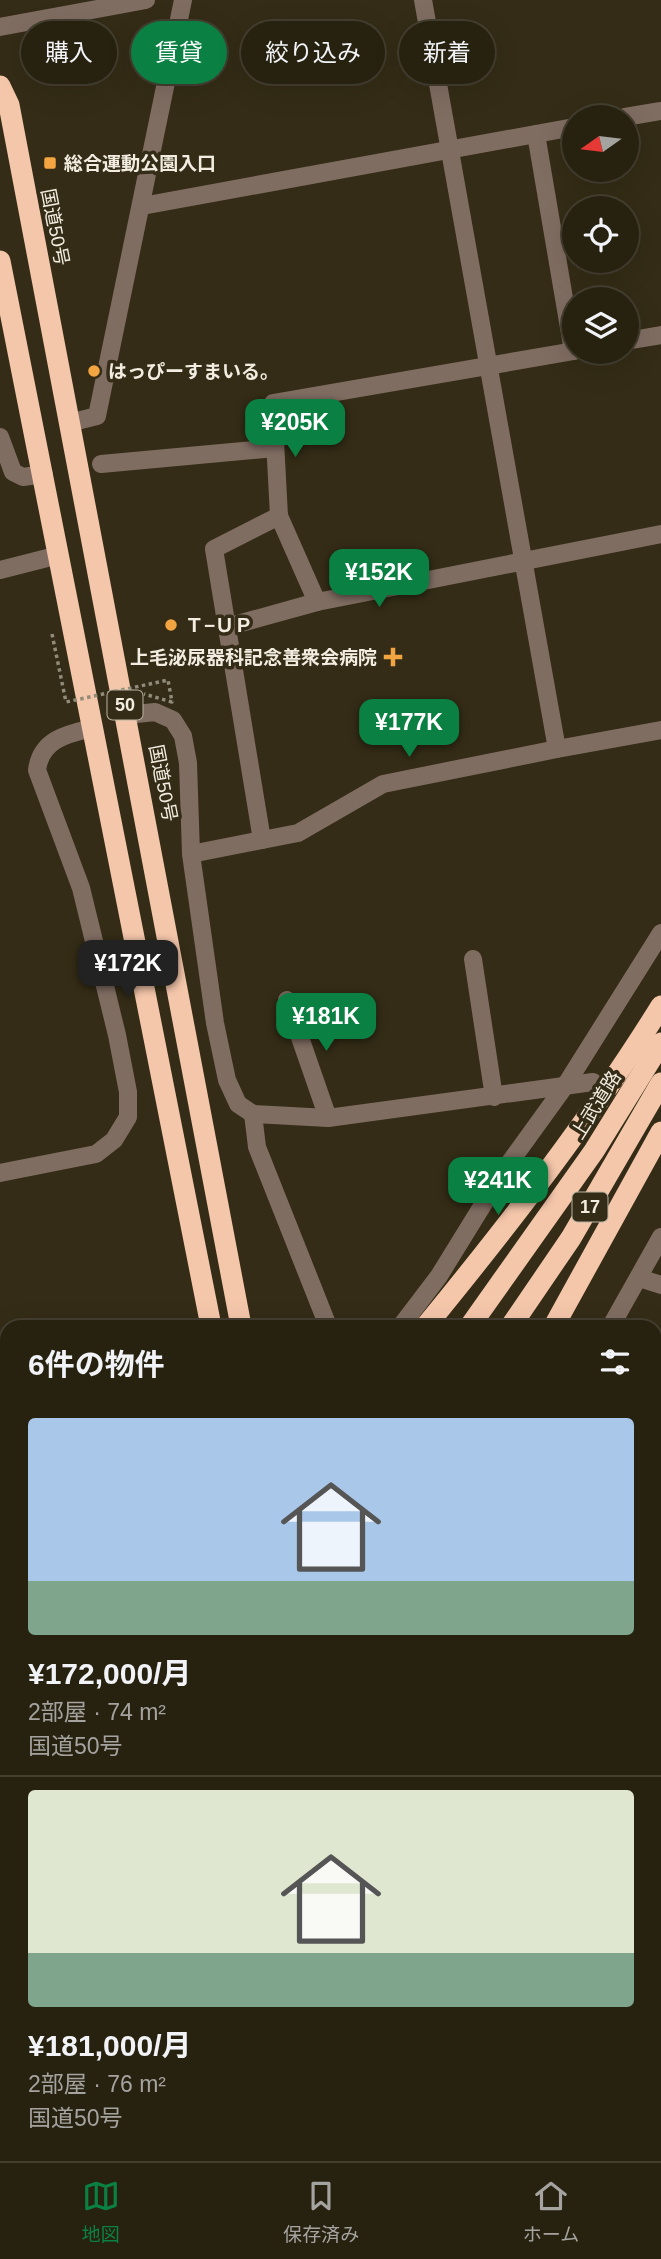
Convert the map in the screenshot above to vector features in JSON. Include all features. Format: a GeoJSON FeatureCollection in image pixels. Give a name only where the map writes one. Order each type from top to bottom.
{"type":"FeatureCollection","features":[{"type":"Feature","properties":{"kind":"highway","name":"国道50号"},"geometry":{"type":"LineString","coordinates":[[0,86],[9,105],[241,1320]]}},
{"type":"Feature","properties":{"kind":"highway","name":"50"},"geometry":{"type":"LineString","coordinates":[[0,261],[210,1320]]}},
{"type":"Feature","properties":{"kind":"highway"},"geometry":{"type":"LineString","coordinates":[[431,1320],[535,1189],[631,1055],[661,1006]]}},
{"type":"Feature","properties":{"kind":"highway","name":"上武道路"},"geometry":{"type":"LineString","coordinates":[[474,1320],[594,1151],[661,1043]]}},
{"type":"Feature","properties":{"kind":"highway","name":"17"},"geometry":{"type":"LineString","coordinates":[[515,1320],[570,1238],[661,1083]]}},
{"type":"Feature","properties":{"kind":"highway","name":"17"},"geometry":{"type":"LineString","coordinates":[[557,1320],[661,1132]]}},
{"type":"Feature","properties":{"kind":"street"},"geometry":{"type":"LineString","coordinates":[[0,27],[146,0]]}},
{"type":"Feature","properties":{"kind":"street"},"geometry":{"type":"LineString","coordinates":[[69,423],[97,416],[183,0]]}},
{"type":"Feature","properties":{"kind":"street"},"geometry":{"type":"LineString","coordinates":[[423,0],[557,749]]}},
{"type":"Feature","properties":{"kind":"street"},"geometry":{"type":"LineString","coordinates":[[639,115],[661,111]]}},
{"type":"Feature","properties":{"kind":"street"},"geometry":{"type":"LineString","coordinates":[[142,206],[562,129]]}},
{"type":"Feature","properties":{"kind":"street"},"geometry":{"type":"LineString","coordinates":[[537,134],[563,287]]}},
{"type":"Feature","properties":{"kind":"street"},"geometry":{"type":"LineString","coordinates":[[639,339],[661,335]]}},
{"type":"Feature","properties":{"kind":"street"},"geometry":{"type":"LineString","coordinates":[[317,603],[279,516],[274,403],[562,353]]}},
{"type":"Feature","properties":{"kind":"street"},"geometry":{"type":"LineString","coordinates":[[0,437],[13,472],[23,477],[44,474]]}},
{"type":"Feature","properties":{"kind":"street"},"geometry":{"type":"LineString","coordinates":[[102,464],[275,448]]}},
{"type":"Feature","properties":{"kind":"street"},"geometry":{"type":"LineString","coordinates":[[262,840],[214,549],[279,516]]}},
{"type":"Feature","properties":{"kind":"street"},"geometry":{"type":"LineString","coordinates":[[227,627],[317,603],[661,534]]}},
{"type":"Feature","properties":{"kind":"street"},"geometry":{"type":"LineString","coordinates":[[0,570],[59,555]]}},
{"type":"Feature","properties":{"kind":"street"},"geometry":{"type":"LineString","coordinates":[[127,715],[155,712],[173,720],[183,736],[188,763],[191,854],[215,1023],[227,1080],[238,1104],[253,1114],[328,1118],[593,1082]]}},
{"type":"Feature","properties":{"kind":"street"},"geometry":{"type":"LineString","coordinates":[[0,1173],[96,1154],[114,1140],[128,1117],[128,1092],[117,1035],[81,888],[37,770],[38,760],[47,746],[61,735],[93,728]]}},
{"type":"Feature","properties":{"kind":"street"},"geometry":{"type":"LineString","coordinates":[[191,854],[298,833],[383,784],[661,730]]}},
{"type":"Feature","properties":{"kind":"street"},"geometry":{"type":"LineString","coordinates":[[406,1320],[434,1284],[505,1169],[565,1086],[661,933]]}},
{"type":"Feature","properties":{"kind":"street"},"geometry":{"type":"LineString","coordinates":[[473,959],[494,1097]]}},
{"type":"Feature","properties":{"kind":"street"},"geometry":{"type":"LineString","coordinates":[[287,1000],[328,1118]]}},
{"type":"Feature","properties":{"kind":"street"},"geometry":{"type":"LineString","coordinates":[[253,1114],[257,1147],[326,1320]]}},
{"type":"Feature","properties":{"kind":"street"},"geometry":{"type":"LineString","coordinates":[[614,1320],[661,1237]]}},
{"type":"Feature","properties":{"kind":"street"},"geometry":{"type":"LineString","coordinates":[[639,1278],[661,1285]]}},
{"type":"Feature","properties":{"kind":"path"},"geometry":{"type":"LineString","coordinates":[[52,634],[66,702],[168,680],[172,702],[144,694]]}},
{"type":"Feature","properties":{"kind":"place","name":"総合運動公園入口"},"geometry":{"type":"Point","coordinates":[50,163]}},
{"type":"Feature","properties":{"kind":"place","name":"はっぴーすまいる。"},"geometry":{"type":"Point","coordinates":[94,371]}},
{"type":"Feature","properties":{"kind":"place","name":"Ｔ−ＵＰ"},"geometry":{"type":"Point","coordinates":[171,625]}},
{"type":"Feature","properties":{"kind":"place","name":"上毛泌尿器科記念善衆会病院"},"geometry":{"type":"Point","coordinates":[393,657]}}]}
